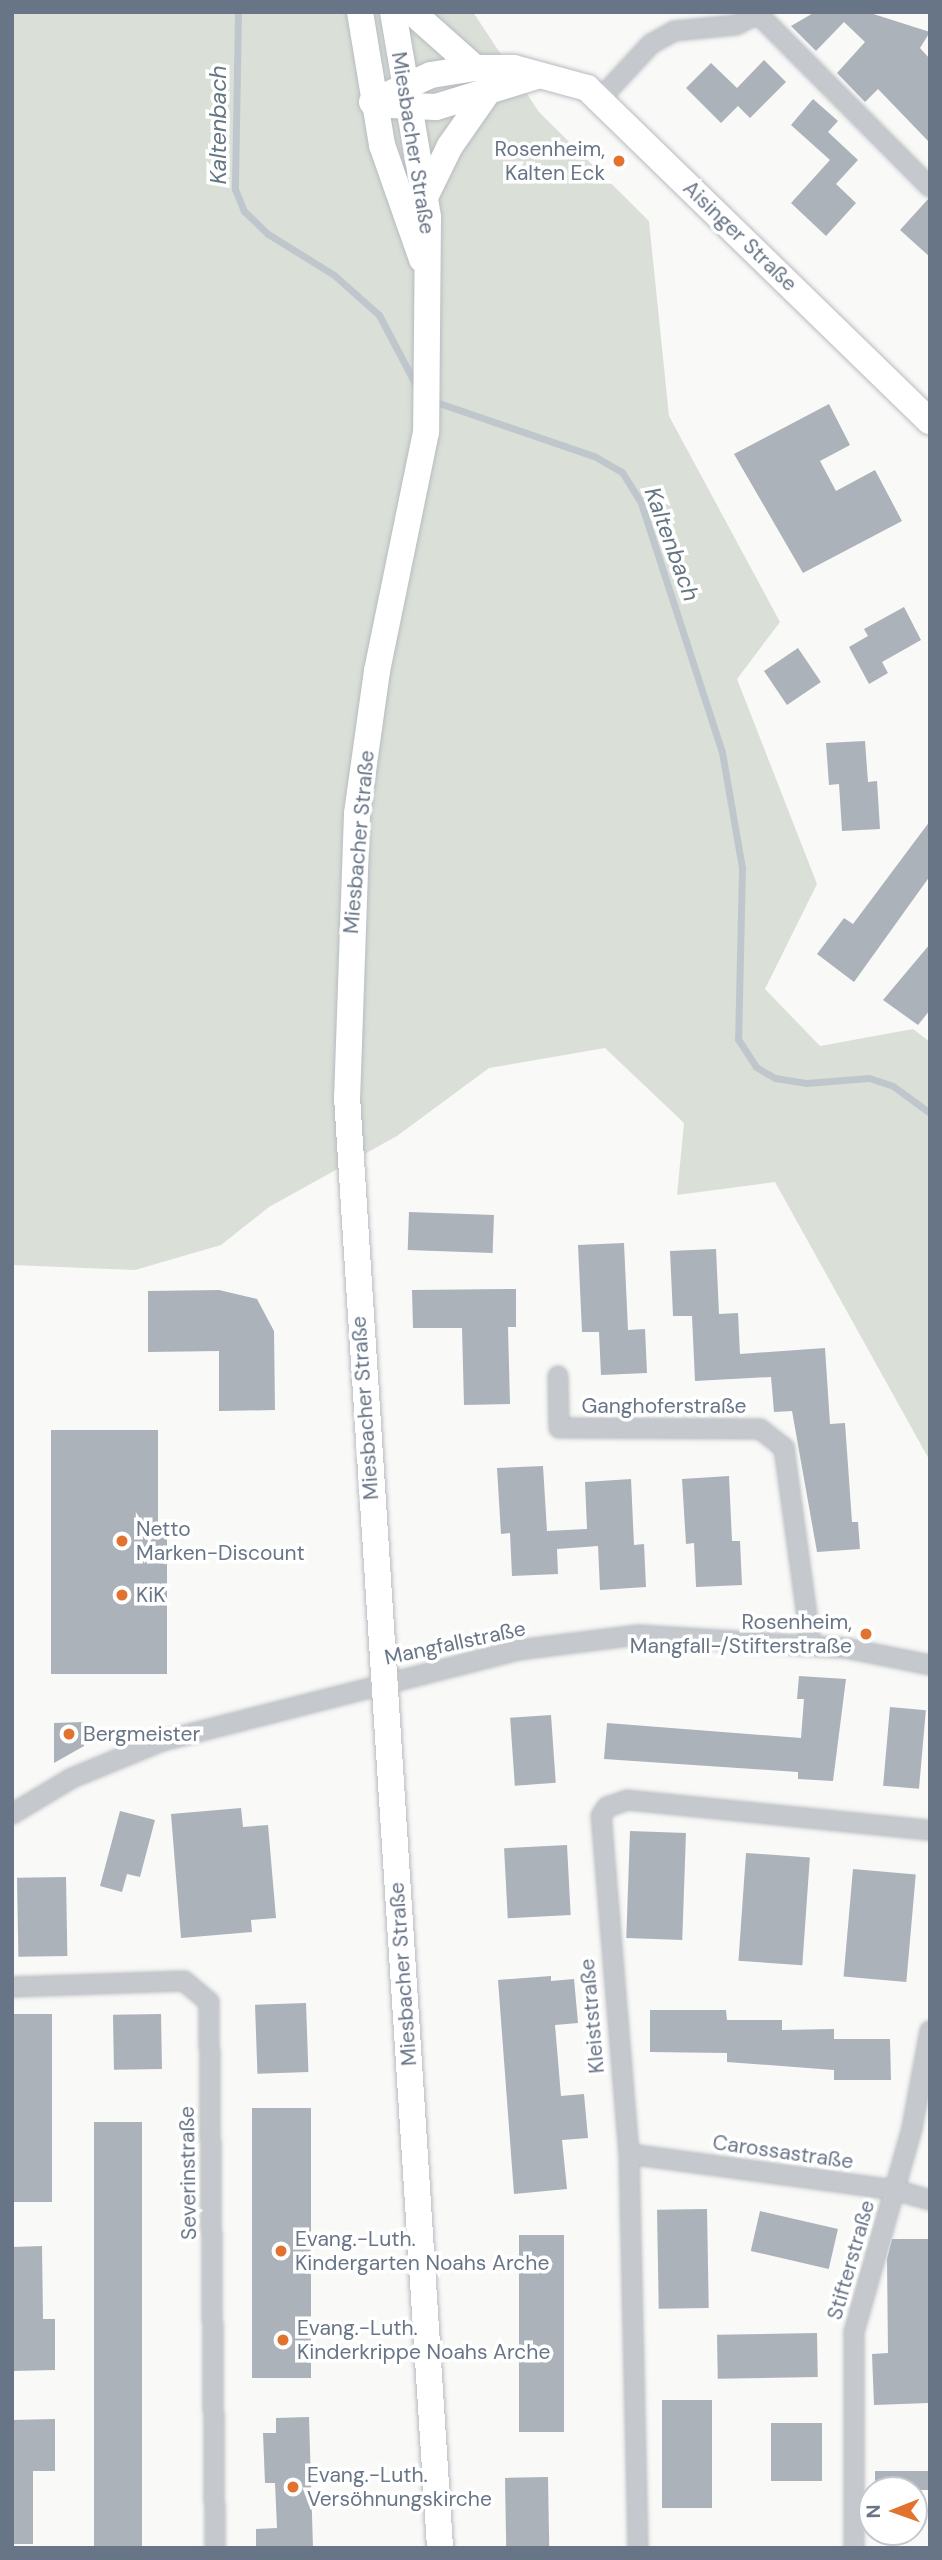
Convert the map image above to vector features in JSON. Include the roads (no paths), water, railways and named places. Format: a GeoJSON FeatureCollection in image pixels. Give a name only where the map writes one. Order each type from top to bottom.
{"type":"FeatureCollection","features":[{"type":"Feature","properties":{"kind":"main road","name":"Miesbacher Straße"},"geometry":{"type":"LineString","coordinates":[[360,12],[372,102],[428,273]]}},
{"type":"Feature","properties":{"kind":"main road","name":"Miesbacher Straße"},"geometry":{"type":"LineString","coordinates":[[393,12],[425,197],[430,319],[426,432],[376,684],[357,814],[349,957],[347,1108],[440,2548]]}},
{"type":"Feature","properties":{"kind":"main road"},"geometry":{"type":"LineString","coordinates":[[412,12],[475,68]]}},
{"type":"Feature","properties":{"kind":"main road","name":"Aisinger Straße"},"geometry":{"type":"LineString","coordinates":[[372,102],[406,97],[475,68],[514,68],[537,76],[575,82],[601,98],[930,421]]}},
{"type":"Feature","properties":{"kind":"main road","name":"Aisinger Straße"},"geometry":{"type":"LineString","coordinates":[[406,97],[436,107],[537,76]]}},
{"type":"Feature","properties":{"kind":"main road"},"geometry":{"type":"LineString","coordinates":[[425,197],[450,146],[487,93]]}},
{"type":"Feature","properties":{"kind":"street"},"geometry":{"type":"LineString","coordinates":[[601,98],[651,44],[674,31],[736,25],[758,14],[930,187]]}},
{"type":"Feature","properties":{"kind":"street","name":"Ganghoferstraße"},"geometry":{"type":"LineString","coordinates":[[558,1376],[559,1428],[760,1429],[783,1448],[811,1645]]}},
{"type":"Feature","properties":{"kind":"street","name":"Mangfallstraße"},"geometry":{"type":"LineString","coordinates":[[12,1814],[72,1778],[162,1741],[384,1682],[518,1650],[639,1635],[811,1645],[930,1665]]}},
{"type":"Feature","properties":{"kind":"street","name":"Kleiststraße"},"geometry":{"type":"LineString","coordinates":[[638,2548],[629,2154],[599,1833],[607,1807],[627,1800],[930,1830]]}},
{"type":"Feature","properties":{"kind":"street","name":"Severinstraße"},"geometry":{"type":"LineString","coordinates":[[12,1987],[184,1981],[209,2002],[215,2548]]}},
{"type":"Feature","properties":{"kind":"street","name":"Stifterstraße"},"geometry":{"type":"LineString","coordinates":[[854,2548],[854,2332],[895,2190],[930,2031]]}},
{"type":"Feature","properties":{"kind":"street","name":"Carossastraße"},"geometry":{"type":"LineString","coordinates":[[629,2154],[895,2190],[930,2200]]}},
{"type":"Feature","properties":{"kind":"waterway","name":"Kaltenbach"},"geometry":{"type":"LineString","coordinates":[[238,12],[235,189],[244,211],[268,234],[334,275],[379,315],[417,387]]}},
{"type":"Feature","properties":{"kind":"waterway","name":"Kaltenbach"},"geometry":{"type":"LineString","coordinates":[[433,401],[594,456],[622,472],[641,503],[722,752],[742,868],[738,1039],[756,1067],[775,1078],[806,1083],[869,1078],[893,1086],[930,1113]]}},
{"type":"Feature","properties":{"kind":"place","name":"Rosenheim, Kalten Eck"},"geometry":{"type":"Point","coordinates":[619,161]}},
{"type":"Feature","properties":{"kind":"place","name":"Netto Marken-Discount"},"geometry":{"type":"Point","coordinates":[122,1541]}},
{"type":"Feature","properties":{"kind":"place","name":"KiK"},"geometry":{"type":"Point","coordinates":[122,1595]}},
{"type":"Feature","properties":{"kind":"place","name":"Rosenheim, Mangfall-/Stifterstraße"},"geometry":{"type":"Point","coordinates":[866,1634]}},
{"type":"Feature","properties":{"kind":"place","name":"Bergmeister"},"geometry":{"type":"Point","coordinates":[69,1734]}},
{"type":"Feature","properties":{"kind":"place","name":"Evang.-Luth. Kindergarten Noahs Arche"},"geometry":{"type":"Point","coordinates":[281,2251]}},
{"type":"Feature","properties":{"kind":"place","name":"Evang.-Luth. Kinderkrippe Noahs Arche"},"geometry":{"type":"Point","coordinates":[283,2340]}},
{"type":"Feature","properties":{"kind":"place","name":"Evang.-Luth. Versöhnungskirche"},"geometry":{"type":"Point","coordinates":[293,2487]}}]}
